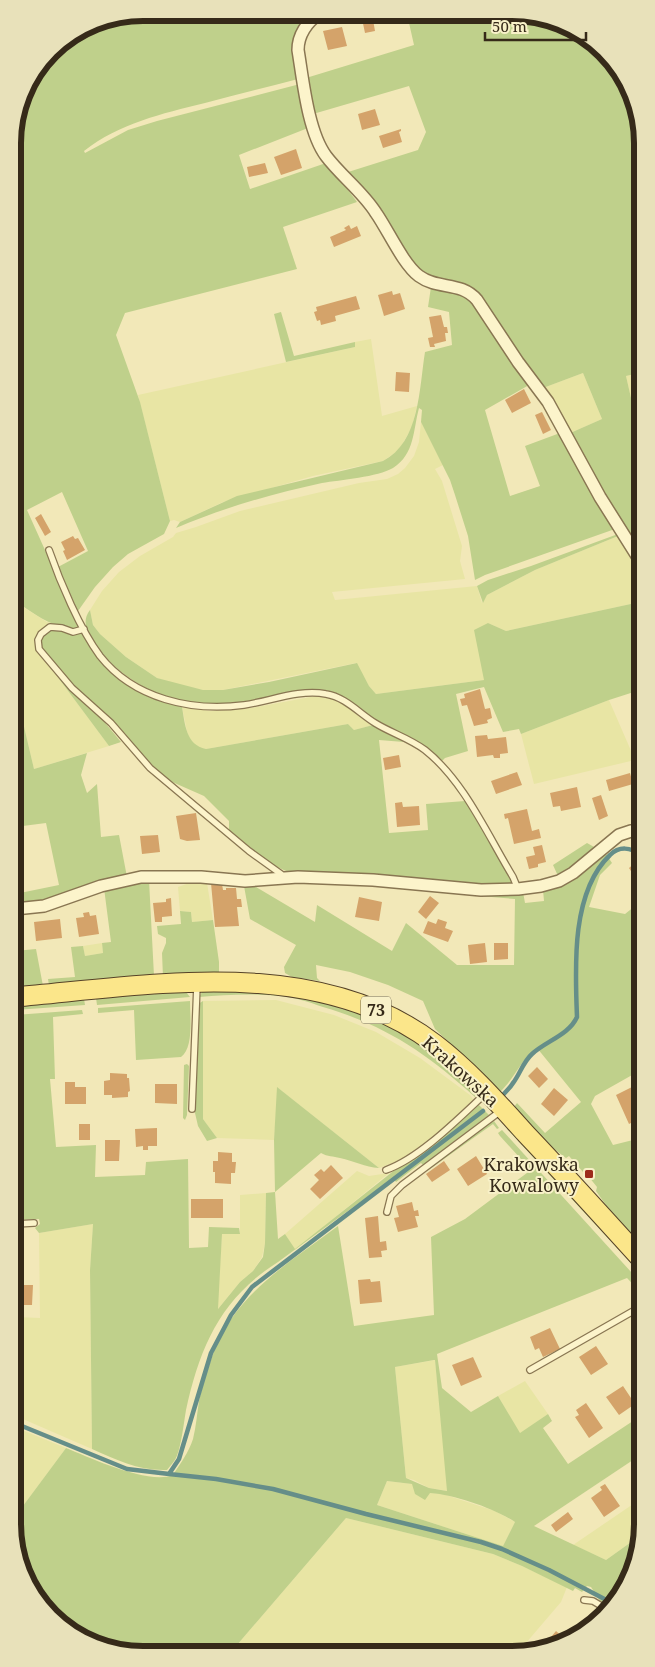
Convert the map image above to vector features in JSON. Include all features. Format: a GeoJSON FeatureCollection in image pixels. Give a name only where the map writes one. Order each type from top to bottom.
{"type":"FeatureCollection","features":[{"type":"Feature","properties":{"kind":"main road","name":"Krakowska"},"geometry":{"type":"LineString","coordinates":[[21,996],[177,983],[239,982],[283,985],[322,992],[367,1006],[407,1026],[435,1044],[488,1092],[633,1249]]}},
{"type":"Feature","properties":{"kind":"street"},"geometry":{"type":"LineString","coordinates":[[310,21],[301,35],[298,50],[314,128],[321,148],[331,162],[375,211],[416,273],[430,281],[464,288],[477,300],[518,362],[548,402],[600,497],[634,551]]}},
{"type":"Feature","properties":{"kind":"street"},"geometry":{"type":"LineString","coordinates":[[21,908],[44,906],[101,886],[141,878],[201,877],[245,881],[298,877],[373,880],[481,890],[518,889],[559,881],[579,868],[619,835],[634,831]]}},
{"type":"Feature","properties":{"kind":"lane"},"geometry":{"type":"LineString","coordinates":[[49,550],[84,629],[101,657],[116,671],[140,688],[168,701],[200,707],[214,708],[244,705],[307,693],[328,694],[347,702],[377,724],[423,749],[450,775],[463,792],[513,877],[518,889]]}},
{"type":"Feature","properties":{"kind":"lane"},"geometry":{"type":"LineString","coordinates":[[84,629],[73,632],[62,628],[50,627],[41,634],[38,640],[39,649],[72,688],[111,723],[150,768],[249,851],[281,874],[283,878]]}},
{"type":"Feature","properties":{"kind":"lane"},"geometry":{"type":"LineString","coordinates":[[192,1109],[197,983]]}},
{"type":"Feature","properties":{"kind":"lane"},"geometry":{"type":"LineString","coordinates":[[386,1170],[406,1160],[488,1092]]}},
{"type":"Feature","properties":{"kind":"lane"},"geometry":{"type":"LineString","coordinates":[[387,1212],[391,1196],[402,1185],[504,1109]]}},
{"type":"Feature","properties":{"kind":"lane"},"geometry":{"type":"LineString","coordinates":[[21,1224],[34,1223]]}},
{"type":"Feature","properties":{"kind":"lane"},"geometry":{"type":"LineString","coordinates":[[530,1370],[633,1311]]}},
{"type":"Feature","properties":{"kind":"lane"},"geometry":{"type":"LineString","coordinates":[[584,1600],[601,1606]]}},
{"type":"Feature","properties":{"kind":"shaded area"},"geometry":{"type":"Polygon","coordinates":[[[371,339],[382,416],[417,406],[412,427],[399,450],[383,461],[313,476],[223,502],[180,522],[170,521],[138,395],[355,347],[355,342],[371,339]]]}},
{"type":"Feature","properties":{"kind":"shaded area"},"geometry":{"type":"Polygon","coordinates":[[[583,373],[602,419],[568,434],[543,388],[583,373]]]}},
{"type":"Feature","properties":{"kind":"shaded area"},"geometry":{"type":"Polygon","coordinates":[[[634,374],[634,410],[626,376],[634,374]]]}},
{"type":"Feature","properties":{"kind":"shaded area"},"geometry":{"type":"Polygon","coordinates":[[[421,422],[443,465],[435,469],[442,481],[462,546],[460,561],[465,579],[332,592],[335,600],[477,586],[482,603],[487,595],[535,570],[618,536],[634,556],[634,603],[506,631],[488,623],[484,680],[376,694],[369,686],[356,663],[223,690],[203,690],[178,685],[157,678],[126,657],[100,634],[93,625],[90,610],[102,591],[119,572],[140,556],[173,537],[176,533],[240,511],[359,483],[387,479],[405,468],[414,456],[419,442],[421,422]]]}},
{"type":"Feature","properties":{"kind":"shaded area"},"geometry":{"type":"Polygon","coordinates":[[[23,607],[47,622],[56,624],[50,625],[37,638],[37,649],[109,746],[34,769],[22,716],[23,607]]]}},
{"type":"Feature","properties":{"kind":"shaded area"},"geometry":{"type":"Polygon","coordinates":[[[316,696],[345,704],[373,725],[354,730],[348,724],[206,749],[199,748],[188,736],[182,707],[211,711],[251,708],[316,696]]]}},
{"type":"Feature","properties":{"kind":"shaded area"},"geometry":{"type":"Polygon","coordinates":[[[609,700],[634,760],[534,784],[521,734],[609,700]]]}},
{"type":"Feature","properties":{"kind":"shaded area"},"geometry":{"type":"Polygon","coordinates":[[[195,881],[207,883],[213,920],[192,922],[191,912],[180,911],[178,887],[195,881]]]}},
{"type":"Feature","properties":{"kind":"shaded area"},"geometry":{"type":"Polygon","coordinates":[[[102,943],[103,953],[85,956],[83,946],[102,943]]]}},
{"type":"Feature","properties":{"kind":"shaded area"},"geometry":{"type":"Polygon","coordinates":[[[276,1000],[334,1015],[376,1032],[420,1058],[470,1095],[474,1101],[406,1158],[379,1168],[278,1088],[274,1140],[217,1138],[203,1119],[203,1001],[276,1000]]]}},
{"type":"Feature","properties":{"kind":"shaded area"},"geometry":{"type":"Polygon","coordinates":[[[357,1171],[369,1176],[389,1173],[295,1250],[285,1234],[357,1171]]]}},
{"type":"Feature","properties":{"kind":"shaded area"},"geometry":{"type":"Polygon","coordinates":[[[266,1193],[265,1243],[262,1257],[253,1271],[240,1282],[217,1310],[222,1234],[240,1234],[240,1195],[266,1193]]]}},
{"type":"Feature","properties":{"kind":"shaded area"},"geometry":{"type":"Polygon","coordinates":[[[93,1224],[90,1270],[92,1449],[21,1418],[21,1317],[40,1318],[39,1233],[93,1224]]]}},
{"type":"Feature","properties":{"kind":"shaded area"},"geometry":{"type":"Polygon","coordinates":[[[435,1360],[448,1491],[429,1488],[406,1478],[395,1367],[435,1360]]]}},
{"type":"Feature","properties":{"kind":"shaded area"},"geometry":{"type":"Polygon","coordinates":[[[525,1381],[548,1414],[520,1434],[498,1396],[525,1381]]]}},
{"type":"Feature","properties":{"kind":"shaded area"},"geometry":{"type":"Polygon","coordinates":[[[21,1430],[66,1448],[21,1509],[21,1430]]]}},
{"type":"Feature","properties":{"kind":"shaded area"},"geometry":{"type":"Polygon","coordinates":[[[387,1481],[412,1484],[430,1493],[443,1494],[495,1511],[515,1522],[503,1546],[377,1505],[387,1481]]]}},
{"type":"Feature","properties":{"kind":"shaded area"},"geometry":{"type":"Polygon","coordinates":[[[633,1504],[633,1541],[606,1560],[573,1545],[633,1504]]]}},
{"type":"Feature","properties":{"kind":"shaded area"},"geometry":{"type":"Polygon","coordinates":[[[346,1518],[493,1554],[567,1587],[561,1602],[524,1645],[236,1646],[346,1518]]]}},
{"type":"Feature","properties":{"kind":"green space"},"geometry":{"type":"Polygon","coordinates":[[[144,21],[305,21],[298,79],[173,111],[127,126],[98,141],[84,151],[85,153],[128,130],[157,121],[300,84],[308,128],[239,155],[250,189],[326,163],[357,202],[283,227],[297,269],[125,313],[116,335],[140,402],[170,521],[164,534],[128,554],[113,567],[95,587],[78,611],[58,567],[88,551],[62,492],[27,510],[80,628],[58,626],[24,607],[22,609],[22,136],[25,112],[34,90],[47,69],[63,52],[82,38],[112,25],[144,21]]]}},
{"type":"Feature","properties":{"kind":"green space"},"geometry":{"type":"Polygon","coordinates":[[[409,21],[511,21],[535,24],[565,34],[592,52],[608,69],[624,97],[630,112],[634,144],[634,374],[626,376],[634,410],[634,545],[568,434],[602,419],[583,373],[543,388],[474,291],[431,278],[423,273],[411,261],[381,212],[345,173],[418,150],[426,132],[409,86],[313,114],[306,78],[414,45],[409,21]]]}},
{"type":"Feature","properties":{"kind":"green space"},"geometry":{"type":"Polygon","coordinates":[[[431,287],[466,295],[478,308],[529,385],[485,410],[510,496],[540,486],[525,446],[560,433],[615,529],[475,580],[468,536],[455,495],[450,480],[421,422],[422,410],[419,408],[412,441],[406,456],[393,468],[369,476],[322,483],[284,492],[211,514],[176,528],[180,522],[237,496],[383,461],[395,452],[411,428],[416,413],[425,352],[452,345],[449,312],[428,307],[431,287]]]}},
{"type":"Feature","properties":{"kind":"green space"},"geometry":{"type":"Polygon","coordinates":[[[281,312],[294,356],[355,342],[355,347],[286,362],[274,314],[281,312]]]}},
{"type":"Feature","properties":{"kind":"green space"},"geometry":{"type":"Polygon","coordinates":[[[618,534],[618,536],[535,570],[487,595],[483,603],[477,586],[488,580],[618,534]]]}},
{"type":"Feature","properties":{"kind":"green space"},"geometry":{"type":"Polygon","coordinates":[[[634,603],[634,692],[521,734],[519,729],[503,732],[484,687],[456,694],[468,751],[445,758],[442,761],[418,742],[379,722],[349,700],[339,694],[325,690],[308,690],[216,705],[199,704],[166,697],[135,681],[108,660],[97,647],[89,633],[86,620],[90,610],[93,625],[100,634],[126,657],[157,678],[203,690],[223,690],[269,682],[357,663],[369,686],[376,694],[484,680],[474,630],[488,623],[506,631],[634,603]]]}},
{"type":"Feature","properties":{"kind":"green space"},"geometry":{"type":"Polygon","coordinates":[[[50,630],[82,631],[94,651],[140,690],[160,701],[182,707],[190,738],[199,747],[206,749],[348,724],[354,730],[373,725],[404,742],[379,740],[389,833],[428,830],[426,804],[465,801],[512,880],[510,886],[293,873],[276,866],[229,830],[229,821],[204,796],[170,781],[159,772],[72,684],[40,647],[41,639],[50,630]]]}},
{"type":"Feature","properties":{"kind":"green space"},"geometry":{"type":"Polygon","coordinates":[[[51,668],[102,719],[121,742],[109,746],[51,668]]]}},
{"type":"Feature","properties":{"kind":"green space"},"geometry":{"type":"Polygon","coordinates":[[[22,716],[34,769],[87,753],[81,775],[87,793],[97,784],[101,837],[119,835],[127,877],[63,898],[21,906],[21,893],[59,885],[46,823],[22,826],[22,716]]]}},
{"type":"Feature","properties":{"kind":"green space"},"geometry":{"type":"Polygon","coordinates":[[[587,843],[596,848],[580,862],[558,876],[553,865],[587,843]]]}},
{"type":"Feature","properties":{"kind":"green space"},"geometry":{"type":"Polygon","coordinates":[[[606,854],[612,863],[600,875],[589,907],[625,914],[633,907],[633,1074],[595,1096],[591,1104],[613,1145],[633,1140],[633,1238],[615,1218],[596,1191],[597,1187],[589,1177],[592,1173],[587,1169],[583,1172],[569,1156],[566,1158],[542,1140],[514,1107],[517,1103],[545,1133],[581,1102],[537,1048],[531,1052],[500,1092],[435,1029],[423,1001],[388,985],[350,972],[316,965],[317,978],[320,981],[292,977],[285,973],[284,967],[296,945],[250,919],[244,886],[256,887],[315,922],[317,905],[392,951],[406,923],[457,965],[514,965],[515,899],[479,896],[523,892],[525,903],[544,901],[543,890],[573,878],[606,854]]]}},
{"type":"Feature","properties":{"kind":"green space"},"geometry":{"type":"Polygon","coordinates":[[[149,880],[154,976],[49,985],[48,979],[75,977],[71,947],[83,946],[85,956],[103,953],[102,943],[111,942],[104,888],[149,880]]]}},
{"type":"Feature","properties":{"kind":"green space"},"geometry":{"type":"Polygon","coordinates":[[[180,911],[191,912],[192,922],[213,920],[219,974],[163,977],[162,953],[166,938],[158,934],[157,926],[181,924],[180,911]]]}},
{"type":"Feature","properties":{"kind":"green space"},"geometry":{"type":"Polygon","coordinates":[[[36,949],[43,986],[21,988],[21,950],[36,949]]]}},
{"type":"Feature","properties":{"kind":"green space"},"geometry":{"type":"Polygon","coordinates":[[[246,990],[323,1001],[387,1024],[420,1044],[461,1078],[476,1095],[475,1097],[440,1067],[405,1043],[386,1032],[346,1015],[307,1002],[269,995],[249,994],[199,997],[202,992],[246,990]]]}},
{"type":"Feature","properties":{"kind":"green space"},"geometry":{"type":"Polygon","coordinates":[[[186,992],[190,997],[97,1005],[96,998],[186,992]]]}},
{"type":"Feature","properties":{"kind":"green space"},"geometry":{"type":"Polygon","coordinates":[[[84,999],[85,1005],[21,1010],[21,1004],[84,999]]]}},
{"type":"Feature","properties":{"kind":"green space"},"geometry":{"type":"Polygon","coordinates":[[[190,1001],[190,1039],[185,1053],[181,1057],[136,1060],[134,1010],[98,1013],[98,1008],[190,1001]]]}},
{"type":"Feature","properties":{"kind":"green space"},"geometry":{"type":"Polygon","coordinates":[[[203,1001],[203,1119],[217,1138],[207,1141],[198,1126],[195,1113],[198,1004],[203,1001]]]}},
{"type":"Feature","properties":{"kind":"green space"},"geometry":{"type":"Polygon","coordinates":[[[82,1010],[83,1014],[53,1017],[55,1079],[50,1079],[56,1147],[96,1145],[95,1177],[145,1175],[146,1162],[188,1159],[189,1248],[208,1247],[209,1227],[239,1228],[240,1234],[222,1234],[218,1309],[240,1282],[253,1271],[263,1257],[266,1193],[275,1192],[278,1239],[285,1234],[295,1249],[478,1104],[489,1115],[423,1165],[421,1163],[396,1182],[393,1178],[258,1276],[242,1291],[216,1326],[198,1365],[186,1410],[178,1454],[175,1460],[167,1470],[147,1469],[119,1461],[92,1449],[90,1270],[93,1224],[39,1233],[35,1228],[40,1224],[39,1219],[21,1220],[21,1015],[82,1010]]]}},
{"type":"Feature","properties":{"kind":"green space"},"geometry":{"type":"Polygon","coordinates":[[[187,1064],[189,1066],[187,1115],[185,1120],[183,1118],[184,1065],[187,1064]]]}},
{"type":"Feature","properties":{"kind":"green space"},"geometry":{"type":"Polygon","coordinates":[[[277,1087],[379,1168],[321,1153],[275,1192],[274,1140],[277,1087]]]}},
{"type":"Feature","properties":{"kind":"green space"},"geometry":{"type":"Polygon","coordinates":[[[494,1121],[499,1128],[497,1129],[493,1124],[427,1171],[425,1169],[494,1121]]]}},
{"type":"Feature","properties":{"kind":"green space"},"geometry":{"type":"Polygon","coordinates":[[[507,1129],[510,1129],[619,1250],[507,1129]]]}},
{"type":"Feature","properties":{"kind":"green space"},"geometry":{"type":"Polygon","coordinates":[[[502,1130],[633,1274],[633,1285],[627,1278],[437,1354],[442,1388],[471,1412],[498,1396],[520,1433],[548,1414],[552,1421],[543,1428],[568,1464],[633,1421],[633,1460],[534,1526],[606,1560],[633,1541],[624,1570],[604,1603],[600,1601],[591,1587],[587,1586],[582,1592],[575,1588],[573,1591],[493,1554],[346,1518],[236,1646],[128,1645],[104,1639],[90,1633],[57,1610],[38,1584],[25,1555],[22,1539],[21,1509],[66,1448],[104,1464],[135,1473],[162,1477],[173,1475],[187,1453],[193,1439],[200,1395],[213,1354],[235,1314],[283,1266],[338,1226],[354,1326],[434,1315],[431,1237],[465,1219],[531,1170],[498,1133],[502,1130]],[[435,1360],[395,1367],[406,1478],[429,1488],[447,1491],[435,1360]],[[387,1481],[377,1505],[503,1546],[515,1522],[485,1507],[451,1496],[430,1493],[425,1500],[415,1494],[412,1484],[387,1481]]]}},
{"type":"Feature","properties":{"kind":"building"},"geometry":{"type":"Polygon","coordinates":[[[362,21],[373,21],[375,31],[365,33],[362,21]]]}},
{"type":"Feature","properties":{"kind":"building"},"geometry":{"type":"Polygon","coordinates":[[[342,27],[347,46],[328,50],[323,31],[342,27]]]}},
{"type":"Feature","properties":{"kind":"building"},"geometry":{"type":"Polygon","coordinates":[[[375,109],[380,125],[362,130],[358,114],[375,109]]]}},
{"type":"Feature","properties":{"kind":"building"},"geometry":{"type":"Polygon","coordinates":[[[401,129],[399,132],[402,142],[383,148],[379,136],[401,129]]]}},
{"type":"Feature","properties":{"kind":"building"},"geometry":{"type":"Polygon","coordinates":[[[296,149],[302,168],[281,175],[274,157],[296,149]]]}},
{"type":"Feature","properties":{"kind":"building"},"geometry":{"type":"Polygon","coordinates":[[[265,163],[268,173],[249,177],[247,167],[265,163]]]}},
{"type":"Feature","properties":{"kind":"building"},"geometry":{"type":"Polygon","coordinates":[[[349,225],[351,229],[357,226],[361,236],[334,247],[330,237],[346,230],[344,228],[349,225]]]}},
{"type":"Feature","properties":{"kind":"building"},"geometry":{"type":"Polygon","coordinates":[[[392,291],[393,295],[400,293],[405,309],[384,316],[378,295],[392,291]]]}},
{"type":"Feature","properties":{"kind":"building"},"geometry":{"type":"Polygon","coordinates":[[[356,296],[360,309],[335,316],[336,321],[321,325],[320,320],[317,321],[314,312],[317,311],[316,307],[356,296]]]}},
{"type":"Feature","properties":{"kind":"building"},"geometry":{"type":"Polygon","coordinates":[[[441,315],[444,327],[447,327],[448,333],[445,333],[446,341],[434,344],[435,347],[430,347],[428,338],[433,337],[429,317],[441,315]]]}},
{"type":"Feature","properties":{"kind":"building"},"geometry":{"type":"Polygon","coordinates":[[[396,372],[410,373],[409,392],[395,391],[396,372]]]}},
{"type":"Feature","properties":{"kind":"building"},"geometry":{"type":"Polygon","coordinates":[[[524,389],[531,403],[512,413],[505,400],[524,389]]]}},
{"type":"Feature","properties":{"kind":"building"},"geometry":{"type":"Polygon","coordinates":[[[542,412],[551,430],[543,434],[535,415],[542,412]]]}},
{"type":"Feature","properties":{"kind":"building"},"geometry":{"type":"Polygon","coordinates":[[[41,514],[51,532],[45,536],[35,518],[41,514]]]}},
{"type":"Feature","properties":{"kind":"building"},"geometry":{"type":"Polygon","coordinates":[[[73,536],[75,539],[78,538],[85,550],[67,560],[61,542],[73,536]]]}},
{"type":"Feature","properties":{"kind":"building"},"geometry":{"type":"Polygon","coordinates":[[[480,689],[485,709],[490,708],[492,718],[487,720],[488,723],[474,726],[467,705],[462,706],[460,699],[465,698],[464,694],[480,689]]]}},
{"type":"Feature","properties":{"kind":"building"},"geometry":{"type":"Polygon","coordinates":[[[487,735],[488,739],[506,737],[508,753],[500,754],[500,758],[494,758],[493,755],[477,757],[475,736],[487,735]]]}},
{"type":"Feature","properties":{"kind":"building"},"geometry":{"type":"Polygon","coordinates":[[[399,755],[401,767],[385,770],[383,758],[399,755]]]}},
{"type":"Feature","properties":{"kind":"building"},"geometry":{"type":"Polygon","coordinates":[[[517,772],[522,785],[496,794],[491,781],[517,772]]]}},
{"type":"Feature","properties":{"kind":"building"},"geometry":{"type":"Polygon","coordinates":[[[630,773],[633,784],[609,791],[606,780],[630,773]]]}},
{"type":"Feature","properties":{"kind":"building"},"geometry":{"type":"Polygon","coordinates":[[[577,787],[581,807],[561,811],[560,806],[553,807],[550,793],[577,787]]]}},
{"type":"Feature","properties":{"kind":"building"},"geometry":{"type":"Polygon","coordinates":[[[601,795],[608,816],[599,820],[592,798],[601,795]]]}},
{"type":"Feature","properties":{"kind":"building"},"geometry":{"type":"Polygon","coordinates":[[[402,802],[403,807],[419,806],[420,825],[397,827],[395,803],[402,802]]]}},
{"type":"Feature","properties":{"kind":"building"},"geometry":{"type":"Polygon","coordinates":[[[527,809],[532,831],[539,829],[541,838],[514,844],[508,818],[505,819],[504,814],[527,809]]]}},
{"type":"Feature","properties":{"kind":"building"},"geometry":{"type":"Polygon","coordinates":[[[196,813],[200,840],[187,841],[180,839],[176,816],[196,813]]]}},
{"type":"Feature","properties":{"kind":"building"},"geometry":{"type":"Polygon","coordinates":[[[158,835],[160,852],[142,854],[140,836],[158,835]]]}},
{"type":"Feature","properties":{"kind":"building"},"geometry":{"type":"Polygon","coordinates":[[[542,845],[546,862],[538,864],[538,867],[529,869],[526,857],[535,855],[533,847],[542,845]]]}},
{"type":"Feature","properties":{"kind":"building"},"geometry":{"type":"Polygon","coordinates":[[[21,851],[24,868],[21,869],[21,851]]]}},
{"type":"Feature","properties":{"kind":"building"},"geometry":{"type":"Polygon","coordinates":[[[633,864],[633,875],[629,868],[633,864]]]}},
{"type":"Feature","properties":{"kind":"building"},"geometry":{"type":"Polygon","coordinates":[[[211,883],[222,884],[223,890],[226,890],[226,888],[236,888],[237,899],[241,899],[242,907],[237,907],[239,926],[215,927],[211,883]]]}},
{"type":"Feature","properties":{"kind":"building"},"geometry":{"type":"Polygon","coordinates":[[[430,896],[439,903],[426,919],[418,912],[430,896]]]}},
{"type":"Feature","properties":{"kind":"building"},"geometry":{"type":"Polygon","coordinates":[[[359,897],[382,902],[379,921],[355,917],[359,897]]]}},
{"type":"Feature","properties":{"kind":"building"},"geometry":{"type":"Polygon","coordinates":[[[171,898],[172,916],[162,917],[162,922],[155,922],[153,903],[166,902],[166,899],[171,898]]]}},
{"type":"Feature","properties":{"kind":"building"},"geometry":{"type":"Polygon","coordinates":[[[89,912],[90,916],[96,915],[99,934],[79,937],[76,918],[84,917],[83,913],[89,912]]]}},
{"type":"Feature","properties":{"kind":"building"},"geometry":{"type":"Polygon","coordinates":[[[60,919],[62,938],[36,941],[34,922],[60,919]]]}},
{"type":"Feature","properties":{"kind":"building"},"geometry":{"type":"Polygon","coordinates":[[[438,919],[447,922],[445,928],[453,931],[448,942],[423,933],[428,921],[436,924],[438,919]]]}},
{"type":"Feature","properties":{"kind":"building"},"geometry":{"type":"Polygon","coordinates":[[[485,943],[487,962],[470,964],[468,945],[485,943]]]}},
{"type":"Feature","properties":{"kind":"building"},"geometry":{"type":"Polygon","coordinates":[[[494,943],[508,943],[508,959],[494,960],[494,943]]]}},
{"type":"Feature","properties":{"kind":"building"},"geometry":{"type":"Polygon","coordinates":[[[537,1067],[548,1079],[539,1088],[528,1076],[537,1067]]]}},
{"type":"Feature","properties":{"kind":"building"},"geometry":{"type":"Polygon","coordinates":[[[110,1073],[127,1074],[130,1091],[128,1092],[128,1097],[112,1098],[112,1095],[104,1095],[104,1081],[110,1080],[110,1073]]]}},
{"type":"Feature","properties":{"kind":"building"},"geometry":{"type":"Polygon","coordinates":[[[65,1082],[75,1082],[75,1087],[86,1087],[86,1104],[65,1104],[65,1082]]]}},
{"type":"Feature","properties":{"kind":"building"},"geometry":{"type":"Polygon","coordinates":[[[155,1084],[177,1084],[177,1104],[155,1103],[155,1084]]]}},
{"type":"Feature","properties":{"kind":"building"},"geometry":{"type":"Polygon","coordinates":[[[633,1086],[633,1122],[629,1124],[616,1095],[633,1086]]]}},
{"type":"Feature","properties":{"kind":"building"},"geometry":{"type":"Polygon","coordinates":[[[554,1088],[568,1100],[554,1116],[541,1104],[554,1088]]]}},
{"type":"Feature","properties":{"kind":"building"},"geometry":{"type":"Polygon","coordinates":[[[79,1124],[90,1124],[90,1140],[79,1140],[79,1124]]]}},
{"type":"Feature","properties":{"kind":"building"},"geometry":{"type":"Polygon","coordinates":[[[157,1128],[157,1146],[148,1146],[148,1150],[143,1150],[143,1146],[136,1147],[135,1129],[157,1128]]]}},
{"type":"Feature","properties":{"kind":"building"},"geometry":{"type":"Polygon","coordinates":[[[105,1140],[120,1140],[119,1161],[105,1161],[105,1140]]]}},
{"type":"Feature","properties":{"kind":"building"},"geometry":{"type":"Polygon","coordinates":[[[218,1152],[232,1153],[232,1162],[236,1162],[235,1173],[231,1173],[231,1184],[215,1183],[213,1161],[218,1161],[218,1152]]]}},
{"type":"Feature","properties":{"kind":"building"},"geometry":{"type":"Polygon","coordinates":[[[476,1156],[487,1174],[468,1186],[457,1169],[476,1156]]]}},
{"type":"Feature","properties":{"kind":"building"},"geometry":{"type":"Polygon","coordinates":[[[444,1161],[450,1170],[432,1182],[426,1174],[444,1161]]]}},
{"type":"Feature","properties":{"kind":"building"},"geometry":{"type":"Polygon","coordinates":[[[331,1165],[343,1178],[320,1199],[310,1189],[319,1180],[314,1175],[321,1169],[324,1172],[331,1165]]]}},
{"type":"Feature","properties":{"kind":"building"},"geometry":{"type":"Polygon","coordinates":[[[191,1199],[223,1199],[223,1218],[191,1218],[191,1199]]]}},
{"type":"Feature","properties":{"kind":"building"},"geometry":{"type":"Polygon","coordinates":[[[412,1202],[414,1211],[418,1210],[419,1216],[415,1216],[418,1227],[398,1232],[394,1218],[399,1217],[396,1206],[412,1202]]]}},
{"type":"Feature","properties":{"kind":"building"},"geometry":{"type":"Polygon","coordinates":[[[378,1216],[380,1242],[386,1241],[387,1250],[381,1251],[382,1257],[369,1258],[365,1218],[378,1216]]]}},
{"type":"Feature","properties":{"kind":"building"},"geometry":{"type":"Polygon","coordinates":[[[370,1279],[371,1282],[380,1281],[382,1302],[360,1304],[358,1280],[370,1279]]]}},
{"type":"Feature","properties":{"kind":"building"},"geometry":{"type":"Polygon","coordinates":[[[23,1285],[33,1285],[32,1305],[22,1305],[23,1285]]]}},
{"type":"Feature","properties":{"kind":"building"},"geometry":{"type":"Polygon","coordinates":[[[550,1328],[560,1349],[543,1357],[539,1348],[535,1350],[530,1337],[550,1328]]]}},
{"type":"Feature","properties":{"kind":"building"},"geometry":{"type":"Polygon","coordinates":[[[596,1346],[608,1364],[591,1375],[579,1357],[596,1346]]]}},
{"type":"Feature","properties":{"kind":"building"},"geometry":{"type":"Polygon","coordinates":[[[473,1357],[482,1377],[461,1386],[452,1365],[473,1357]]]}},
{"type":"Feature","properties":{"kind":"building"},"geometry":{"type":"Polygon","coordinates":[[[623,1386],[633,1401],[633,1405],[619,1415],[606,1397],[623,1386]]]}},
{"type":"Feature","properties":{"kind":"building"},"geometry":{"type":"Polygon","coordinates":[[[586,1403],[603,1428],[589,1438],[575,1417],[579,1415],[576,1410],[586,1403]]]}},
{"type":"Feature","properties":{"kind":"building"},"geometry":{"type":"Polygon","coordinates":[[[605,1484],[620,1506],[604,1517],[591,1498],[602,1490],[600,1487],[605,1484]]]}},
{"type":"Feature","properties":{"kind":"building"},"geometry":{"type":"Polygon","coordinates":[[[568,1512],[573,1519],[556,1532],[551,1525],[568,1512]]]}},
{"type":"Feature","properties":{"kind":"building"},"geometry":{"type":"Polygon","coordinates":[[[556,1631],[560,1635],[558,1636],[549,1640],[556,1631]]]}},
{"type":"Feature","properties":{"kind":"waterway"},"geometry":{"type":"LineString","coordinates":[[503,1095],[511,1086],[529,1057],[569,1029],[577,1017],[576,954],[582,909],[588,889],[597,871],[610,855],[621,849],[633,851]]}},
{"type":"Feature","properties":{"kind":"waterway"},"geometry":{"type":"LineString","coordinates":[[21,1426],[127,1469],[169,1474],[179,1459],[211,1353],[231,1315],[252,1287],[483,1111]]}},
{"type":"Feature","properties":{"kind":"waterway"},"geometry":{"type":"LineString","coordinates":[[169,1474],[216,1479],[273,1489],[481,1542],[502,1549],[549,1570],[606,1600]]}},
{"type":"Feature","properties":{"kind":"place","name":"Krakowska Kowalowy"},"geometry":{"type":"Point","coordinates":[589,1174]}}]}
